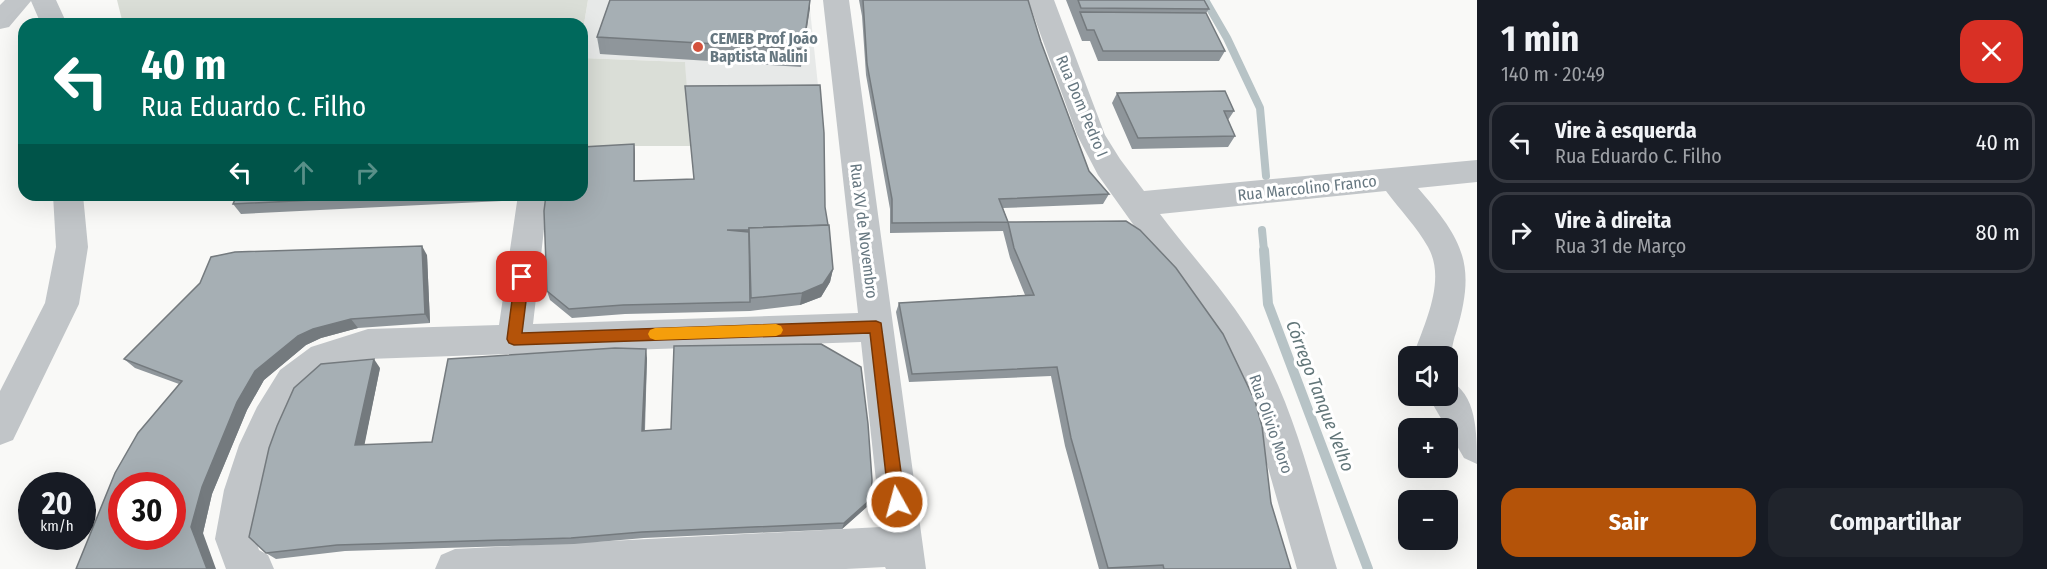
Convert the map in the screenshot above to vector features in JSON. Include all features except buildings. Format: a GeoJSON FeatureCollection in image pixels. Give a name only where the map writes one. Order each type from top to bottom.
{"type":"FeatureCollection","features":[{"type":"Feature","properties":{"kind":"street"},"geometry":{"type":"LineString","coordinates":[[0,21],[19,0]]}},
{"type":"Feature","properties":{"kind":"street"},"geometry":{"type":"LineString","coordinates":[[43,0],[51,18]]}},
{"type":"Feature","properties":{"kind":"street","name":"Rua XV de Novembro"},"geometry":{"type":"LineString","coordinates":[[836,0],[904,557]]}},
{"type":"Feature","properties":{"kind":"street","name":"Rua Dom Pedro I"},"geometry":{"type":"LineString","coordinates":[[1041,0],[1091,135],[1109,167],[1137,204]]}},
{"type":"Feature","properties":{"kind":"street","name":"Rua Marcolino Franco"},"geometry":{"type":"LineString","coordinates":[[1137,204],[1477,171]]}},
{"type":"Feature","properties":{"kind":"street"},"geometry":{"type":"LineString","coordinates":[[1393,179],[1444,245],[1450,262],[1448,299],[1434,346]]}},
{"type":"Feature","properties":{"kind":"street"},"geometry":{"type":"LineString","coordinates":[[0,428],[62,304],[72,247],[68,201]]}},
{"type":"Feature","properties":{"kind":"street"},"geometry":{"type":"LineString","coordinates":[[514,339],[532,201]]}},
{"type":"Feature","properties":{"kind":"street","name":"Rua Olivio Moro"},"geometry":{"type":"LineString","coordinates":[[1137,204],[1166,246],[1211,301],[1246,357],[1270,412],[1317,569]]}},
{"type":"Feature","properties":{"kind":"street"},"geometry":{"type":"LineString","coordinates":[[254,569],[244,564],[235,539],[243,490],[252,458],[270,419],[293,381],[323,358],[368,344],[876,327]]}},
{"type":"Feature","properties":{"kind":"street"},"geometry":{"type":"LineString","coordinates":[[1452,406],[1477,446]]}},
{"type":"Feature","properties":{"kind":"street"},"geometry":{"type":"LineString","coordinates":[[455,569],[904,557]]}},
{"type":"Feature","properties":{"kind":"shaded area"},"geometry":{"type":"Polygon","coordinates":[[[117,0],[588,0],[585,18],[122,18],[117,0]]]}},
{"type":"Feature","properties":{"kind":"shaded area","name":"CEMEB Prof João Baptista Nalini"},"geometry":{"type":"Polygon","coordinates":[[[588,0],[809,0],[819,95],[686,96],[685,62],[588,58],[588,18],[585,18],[588,0]]]}},
{"type":"Feature","properties":{"kind":"shaded area"},"geometry":{"type":"Polygon","coordinates":[[[588,58],[685,62],[691,146],[588,146],[588,58]]]}},
{"type":"Feature","properties":{"kind":"waterway","name":"Córrego Tanque Velho"},"geometry":{"type":"LineString","coordinates":[[1205,0],[1227,38],[1260,108],[1266,176]]}},
{"type":"Feature","properties":{"kind":"waterway","name":"Córrego Tanque Velho"},"geometry":{"type":"LineString","coordinates":[[1262,230],[1264,251]]}},
{"type":"Feature","properties":{"kind":"waterway","name":"Córrego Tanque Velho"},"geometry":{"type":"LineString","coordinates":[[1264,250],[1268,304],[1368,569]]}},
{"type":"Feature","properties":{"kind":"slow traffic"},"geometry":{"type":"LineString","coordinates":[[655,334],[776,330]]}},
{"type":"Feature","properties":{"kind":"place","name":"CEMEB Prof João Baptista Nalini"},"geometry":{"type":"Point","coordinates":[698,47]}},
{"type":"Feature","properties":{"kind":"route"},"geometry":{"type":"LineString","coordinates":[[522,277],[514,339],[876,327],[897,502]]}}]}
